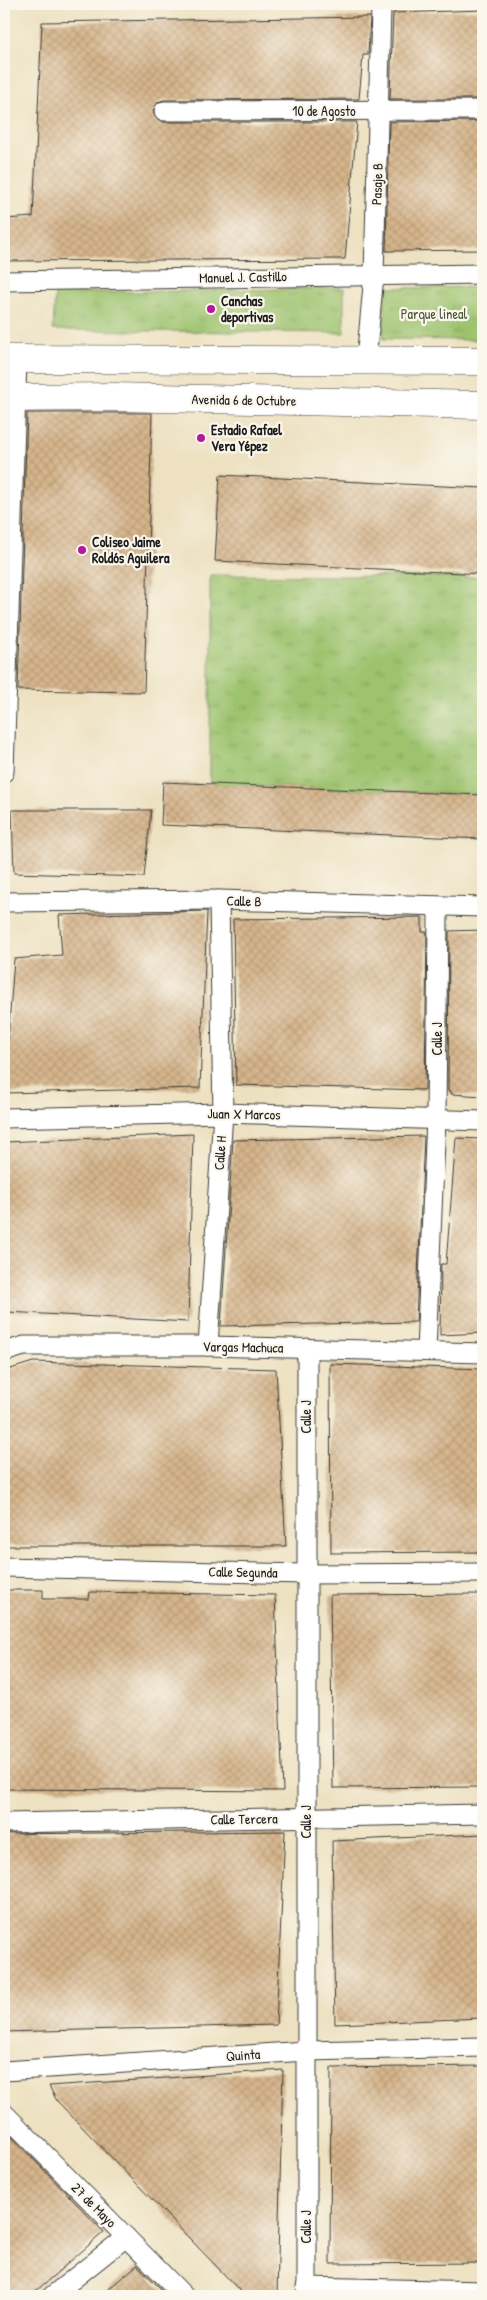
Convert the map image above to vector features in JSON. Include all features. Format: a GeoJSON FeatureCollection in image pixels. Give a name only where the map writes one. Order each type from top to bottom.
{"type":"FeatureCollection","features":[{"type":"Feature","properties":{"kind":"main road"},"geometry":{"type":"LineString","coordinates":[[10,359],[483,361]]}},
{"type":"Feature","properties":{"kind":"main road","name":"Avenida 6 de Octubre"},"geometry":{"type":"LineString","coordinates":[[10,398],[113,397],[483,405]]}},
{"type":"Feature","properties":{"kind":"street","name":"Pasaje B"},"geometry":{"type":"LineString","coordinates":[[366,361],[374,275],[381,8]]}},
{"type":"Feature","properties":{"kind":"street","name":"10 de Agosto"},"geometry":{"type":"LineString","coordinates":[[164,111],[483,110]]}},
{"type":"Feature","properties":{"kind":"street","name":"Manuel J. Castillo"},"geometry":{"type":"LineString","coordinates":[[4,280],[483,274]]}},
{"type":"Feature","properties":{"kind":"street"},"geometry":{"type":"LineString","coordinates":[[4,772],[10,359]]}},
{"type":"Feature","properties":{"kind":"street","name":"Calle B"},"geometry":{"type":"LineString","coordinates":[[4,902],[219,900],[483,908]]}},
{"type":"Feature","properties":{"kind":"street","name":"Calle H"},"geometry":{"type":"LineString","coordinates":[[208,1346],[223,1113],[219,900]]}},
{"type":"Feature","properties":{"kind":"street","name":"Calle J"},"geometry":{"type":"LineString","coordinates":[[426,1351],[436,1119],[438,915],[435,906]]}},
{"type":"Feature","properties":{"kind":"street","name":"Juan X Marcos"},"geometry":{"type":"LineString","coordinates":[[4,1118],[223,1113],[483,1121]]}},
{"type":"Feature","properties":{"kind":"street","name":"Vargas Machuca"},"geometry":{"type":"LineString","coordinates":[[4,1352],[24,1346],[208,1346],[483,1353]]}},
{"type":"Feature","properties":{"kind":"street","name":"Calle J"},"geometry":{"type":"LineString","coordinates":[[306,2292],[307,1348]]}},
{"type":"Feature","properties":{"kind":"street","name":"Calle Segunda"},"geometry":{"type":"LineString","coordinates":[[4,1567],[306,1574],[483,1573]]}},
{"type":"Feature","properties":{"kind":"street","name":"Calle Tercera"},"geometry":{"type":"LineString","coordinates":[[4,1823],[483,1814]]}},
{"type":"Feature","properties":{"kind":"street","name":"Quinta"},"geometry":{"type":"LineString","coordinates":[[4,2071],[306,2051],[483,2047]]}},
{"type":"Feature","properties":{"kind":"street","name":"27 de Mayo"},"geometry":{"type":"LineString","coordinates":[[4,2113],[184,2296]]}},
{"type":"Feature","properties":{"kind":"street"},"geometry":{"type":"LineString","coordinates":[[52,2296],[126,2237]]}},
{"type":"Feature","properties":{"kind":"street"},"geometry":{"type":"LineString","coordinates":[[306,2292],[483,2291]]}},
{"type":"Feature","properties":{"kind":"green space","name":"Parque lineal"},"geometry":{"type":"Polygon","coordinates":[[[483,287],[483,340],[383,339],[385,288],[483,287]]]}},
{"type":"Feature","properties":{"kind":"green space"},"geometry":{"type":"Polygon","coordinates":[[[344,288],[344,333],[53,330],[55,293],[344,288]]]}},
{"type":"Feature","properties":{"kind":"green space"},"geometry":{"type":"Polygon","coordinates":[[[210,575],[483,577],[483,795],[210,784],[210,575]]]}},
{"type":"Feature","properties":{"kind":"building"},"geometry":{"type":"Polygon","coordinates":[[[483,10],[483,99],[390,99],[393,13],[483,10]]]}},
{"type":"Feature","properties":{"kind":"building"},"geometry":{"type":"Polygon","coordinates":[[[370,17],[368,55],[363,55],[359,99],[164,100],[158,102],[153,111],[155,117],[164,122],[357,122],[345,259],[4,261],[4,219],[33,217],[42,22],[370,17]]]}},
{"type":"Feature","properties":{"kind":"building"},"geometry":{"type":"Polygon","coordinates":[[[483,121],[483,250],[386,251],[389,122],[483,121]]]}},
{"type":"Feature","properties":{"kind":"building","name":"Coliseo Jaime Roldós Aguilera"},"geometry":{"type":"Polygon","coordinates":[[[27,413],[152,413],[144,692],[18,690],[27,413]]]}},
{"type":"Feature","properties":{"kind":"building","name":"Estadio Rafael Vera Yépez"},"geometry":{"type":"Polygon","coordinates":[[[220,475],[483,488],[483,574],[215,561],[220,475]]]}},
{"type":"Feature","properties":{"kind":"building"},"geometry":{"type":"Polygon","coordinates":[[[163,782],[483,795],[483,839],[161,825],[163,782]]]}},
{"type":"Feature","properties":{"kind":"building"},"geometry":{"type":"Polygon","coordinates":[[[12,810],[151,810],[144,877],[14,873],[12,810]]]}},
{"type":"Feature","properties":{"kind":"building"},"geometry":{"type":"Polygon","coordinates":[[[207,911],[200,1088],[4,1093],[14,959],[62,955],[59,915],[207,911]]]}},
{"type":"Feature","properties":{"kind":"building"},"geometry":{"type":"Polygon","coordinates":[[[422,917],[422,932],[427,932],[425,1090],[236,1085],[233,919],[422,917]]]}},
{"type":"Feature","properties":{"kind":"building"},"geometry":{"type":"Polygon","coordinates":[[[483,930],[483,1096],[451,1094],[451,1091],[448,1091],[449,931],[483,930]]]}},
{"type":"Feature","properties":{"kind":"building"},"geometry":{"type":"Polygon","coordinates":[[[193,1134],[188,1322],[7,1312],[4,1259],[4,1142],[193,1134]]]}},
{"type":"Feature","properties":{"kind":"building"},"geometry":{"type":"Polygon","coordinates":[[[424,1136],[416,1322],[221,1326],[233,1140],[424,1136]]]}},
{"type":"Feature","properties":{"kind":"building"},"geometry":{"type":"Polygon","coordinates":[[[456,1138],[483,1139],[483,1333],[440,1335],[441,1264],[446,1264],[456,1138]]]}},
{"type":"Feature","properties":{"kind":"building"},"geometry":{"type":"Polygon","coordinates":[[[33,1362],[276,1369],[286,1546],[4,1546],[4,1371],[33,1362]]]}},
{"type":"Feature","properties":{"kind":"building"},"geometry":{"type":"Polygon","coordinates":[[[330,1364],[483,1369],[483,1552],[331,1553],[330,1364]]]}},
{"type":"Feature","properties":{"kind":"building"},"geometry":{"type":"Polygon","coordinates":[[[4,1590],[43,1590],[43,1599],[89,1599],[90,1592],[275,1595],[283,1791],[4,1789],[4,1590]]]}},
{"type":"Feature","properties":{"kind":"building"},"geometry":{"type":"Polygon","coordinates":[[[483,1594],[483,1787],[333,1788],[330,1595],[483,1594]]]}},
{"type":"Feature","properties":{"kind":"building"},"geometry":{"type":"Polygon","coordinates":[[[285,1831],[276,2025],[4,2032],[4,1834],[285,1831]]]}},
{"type":"Feature","properties":{"kind":"building"},"geometry":{"type":"Polygon","coordinates":[[[483,1834],[483,2018],[335,2024],[332,1841],[483,1834]]]}},
{"type":"Feature","properties":{"kind":"building"},"geometry":{"type":"Polygon","coordinates":[[[483,2066],[483,2263],[330,2264],[331,2068],[483,2066]]]}},
{"type":"Feature","properties":{"kind":"building"},"geometry":{"type":"Polygon","coordinates":[[[283,2070],[277,2296],[245,2296],[57,2101],[49,2086],[283,2070]]]}},
{"type":"Feature","properties":{"kind":"building"},"geometry":{"type":"Polygon","coordinates":[[[4,2129],[104,2232],[30,2296],[4,2296],[4,2129]]]}},
{"type":"Feature","properties":{"kind":"building"},"geometry":{"type":"Polygon","coordinates":[[[137,2265],[168,2296],[100,2296],[137,2265]]]}},
{"type":"Feature","properties":{"kind":"place","name":"Canchas deportivas"},"geometry":{"type":"Point","coordinates":[211,309]}},
{"type":"Feature","properties":{"kind":"place","name":"Estadio Rafael Vera Yépez"},"geometry":{"type":"Point","coordinates":[201,438]}},
{"type":"Feature","properties":{"kind":"place","name":"Coliseo Jaime Roldós Aguilera"},"geometry":{"type":"Point","coordinates":[82,550]}}]}
